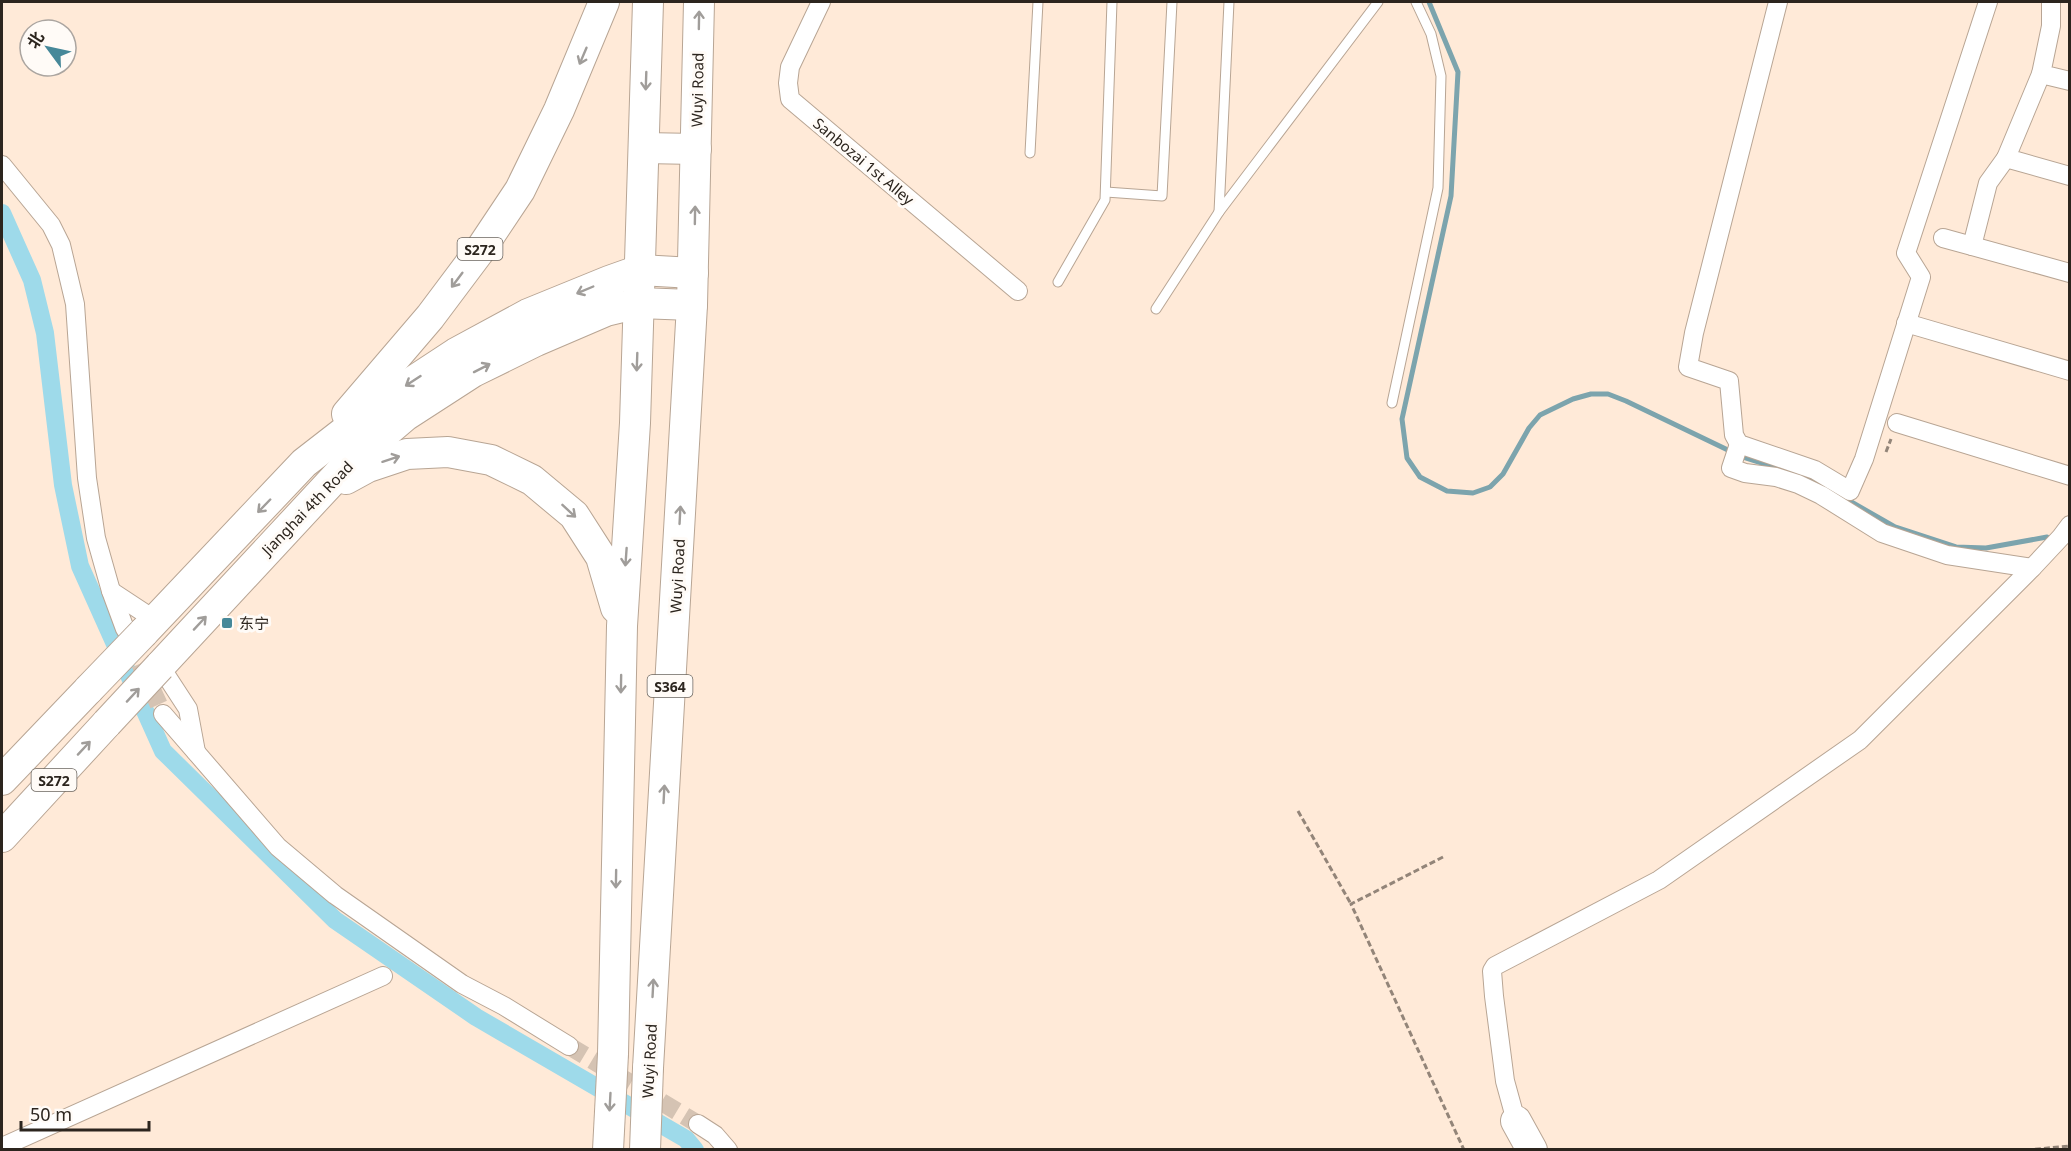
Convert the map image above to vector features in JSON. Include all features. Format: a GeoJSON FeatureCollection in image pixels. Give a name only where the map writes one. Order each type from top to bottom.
{"type":"FeatureCollection","features":[{"type":"Feature","properties":{"kind":"main road","name":"S272"},"geometry":{"type":"LineString","coordinates":[[304,464],[430,317],[478,253],[520,190],[559,110],[604,2]]}},
{"type":"Feature","properties":{"kind":"main road"},"geometry":{"type":"LineString","coordinates":[[608,1149],[613,1054],[622,626],[635,423],[648,2]]}},
{"type":"Feature","properties":{"kind":"main road","name":"Wuyi Road"},"geometry":{"type":"LineString","coordinates":[[645,1149],[692,305],[699,2]]}},
{"type":"Feature","properties":{"kind":"main road"},"geometry":{"type":"LineString","coordinates":[[644,148],[696,149]]}},
{"type":"Feature","properties":{"kind":"main road","name":"S272"},"geometry":{"type":"LineString","coordinates":[[640,270],[693,273]]}},
{"type":"Feature","properties":{"kind":"main road","name":"Jianghai 4th Road"},"geometry":{"type":"LineString","coordinates":[[2,837],[345,467],[405,416],[473,372],[532,327],[603,283],[640,270]]}},
{"type":"Feature","properties":{"kind":"main road","name":"Jianghai 4th Road"},"geometry":{"type":"LineString","coordinates":[[2,780],[89,689],[141,627],[304,464],[398,391],[456,353],[532,327],[639,303],[692,305]]}},
{"type":"Feature","properties":{"kind":"main road"},"geometry":{"type":"LineString","coordinates":[[635,423],[686,425]]}},
{"type":"Feature","properties":{"kind":"main road"},"geometry":{"type":"LineString","coordinates":[[320,493],[368,467],[407,454],[448,452],[491,460],[532,480],[574,515],[601,557],[622,626]]}},
{"type":"Feature","properties":{"kind":"main road"},"geometry":{"type":"LineString","coordinates":[[1513,1135],[1532,1149]]}},
{"type":"Feature","properties":{"kind":"street","name":"Sanbozai 1st Alley"},"geometry":{"type":"LineString","coordinates":[[821,2],[790,67],[788,83],[790,99],[1018,291]]}},
{"type":"Feature","properties":{"kind":"street"},"geometry":{"type":"LineString","coordinates":[[1778,2],[1688,367],[1729,381],[1734,435],[1739,444],[1815,470],[1850,491],[1863,459],[1921,277],[1905,253],[1988,2]]}},
{"type":"Feature","properties":{"kind":"street"},"geometry":{"type":"LineString","coordinates":[[1972,246],[1988,183],[2006,158],[2041,74],[2051,26],[2051,2]]}},
{"type":"Feature","properties":{"kind":"street"},"geometry":{"type":"LineString","coordinates":[[2041,74],[2070,81]]}},
{"type":"Feature","properties":{"kind":"street"},"geometry":{"type":"LineString","coordinates":[[2006,158],[2070,176]]}},
{"type":"Feature","properties":{"kind":"street"},"geometry":{"type":"LineString","coordinates":[[2,165],[51,225],[61,245],[75,303],[87,478],[96,538],[111,591],[141,627]]}},
{"type":"Feature","properties":{"kind":"street"},"geometry":{"type":"LineString","coordinates":[[1943,238],[2070,273]]}},
{"type":"Feature","properties":{"kind":"street"},"geometry":{"type":"LineString","coordinates":[[1906,323],[2070,371]]}},
{"type":"Feature","properties":{"kind":"street"},"geometry":{"type":"LineString","coordinates":[[1897,423],[2068,471]]}},
{"type":"Feature","properties":{"kind":"street"},"geometry":{"type":"LineString","coordinates":[[1739,444],[1731,468],[1798,484],[1821,495],[1882,533],[1947,555],[2032,568]]}},
{"type":"Feature","properties":{"kind":"street"},"geometry":{"type":"LineString","coordinates":[[1513,1135],[1494,996],[1492,971],[1495,966],[1659,880],[1860,740],[2032,568],[2070,525]]}},
{"type":"Feature","properties":{"kind":"street"},"geometry":{"type":"LineString","coordinates":[[111,591],[141,627]]}},
{"type":"Feature","properties":{"kind":"street"},"geometry":{"type":"LineString","coordinates":[[160,666],[188,709],[196,753]]}},
{"type":"Feature","properties":{"kind":"street"},"geometry":{"type":"LineString","coordinates":[[163,714],[278,847],[335,895],[462,984],[504,1006],[569,1046]]}},
{"type":"Feature","properties":{"kind":"street"},"geometry":{"type":"LineString","coordinates":[[2,1147],[383,976]]}},
{"type":"Feature","properties":{"kind":"street"},"geometry":{"type":"LineString","coordinates":[[698,1124],[715,1135],[728,1149]]}},
{"type":"Feature","properties":{"kind":"lane"},"geometry":{"type":"LineString","coordinates":[[1030,153],[1038,2]]}},
{"type":"Feature","properties":{"kind":"lane"},"geometry":{"type":"LineString","coordinates":[[1058,282],[1105,200],[1112,2]]}},
{"type":"Feature","properties":{"kind":"lane"},"geometry":{"type":"LineString","coordinates":[[1106,192],[1162,196],[1172,2]]}},
{"type":"Feature","properties":{"kind":"lane"},"geometry":{"type":"LineString","coordinates":[[1219,212],[1229,2]]}},
{"type":"Feature","properties":{"kind":"lane"},"geometry":{"type":"LineString","coordinates":[[1156,309],[1219,212],[1378,2]]}},
{"type":"Feature","properties":{"kind":"lane"},"geometry":{"type":"LineString","coordinates":[[1392,403],[1438,188],[1441,76],[1431,34],[1416,2]]}},
{"type":"Feature","properties":{"kind":"path"},"geometry":{"type":"LineString","coordinates":[[1298,811],[1351,904],[1464,1149]]}},
{"type":"Feature","properties":{"kind":"path"},"geometry":{"type":"LineString","coordinates":[[1351,904],[1443,857]]}},
{"type":"Feature","properties":{"kind":"path"},"geometry":{"type":"LineString","coordinates":[[2026,1149],[2070,1146]]}},
{"type":"Feature","properties":{"kind":"waterway"},"geometry":{"type":"LineString","coordinates":[[1429,2],[1458,72],[1451,196],[1402,419],[1407,458],[1420,477],[1447,491],[1473,493],[1490,487],[1503,474],[1529,428],[1540,415],[1573,399],[1591,394],[1608,394],[1626,401],[1732,452]]}},
{"type":"Feature","properties":{"kind":"waterway"},"geometry":{"type":"LineString","coordinates":[[2,213],[32,280],[45,333],[63,485],[80,566],[163,751],[335,920],[476,1017],[686,1139],[695,1150]]}},
{"type":"Feature","properties":{"kind":"waterway"},"geometry":{"type":"LineString","coordinates":[[1740,456],[1805,477],[1818,484]]}},
{"type":"Feature","properties":{"kind":"waterway"},"geometry":{"type":"LineString","coordinates":[[1827,488],[1895,527],[1956,547],[1986,548],[2047,537]]}},
{"type":"Feature","properties":{"kind":"tunnel"},"geometry":{"type":"LineString","coordinates":[[129,639],[163,714]]}},
{"type":"Feature","properties":{"kind":"tunnel"},"geometry":{"type":"LineString","coordinates":[[569,1046],[698,1124]]}},
{"type":"Feature","properties":{"kind":"place","name":"东宁"},"geometry":{"type":"Point","coordinates":[227,623]}}]}
